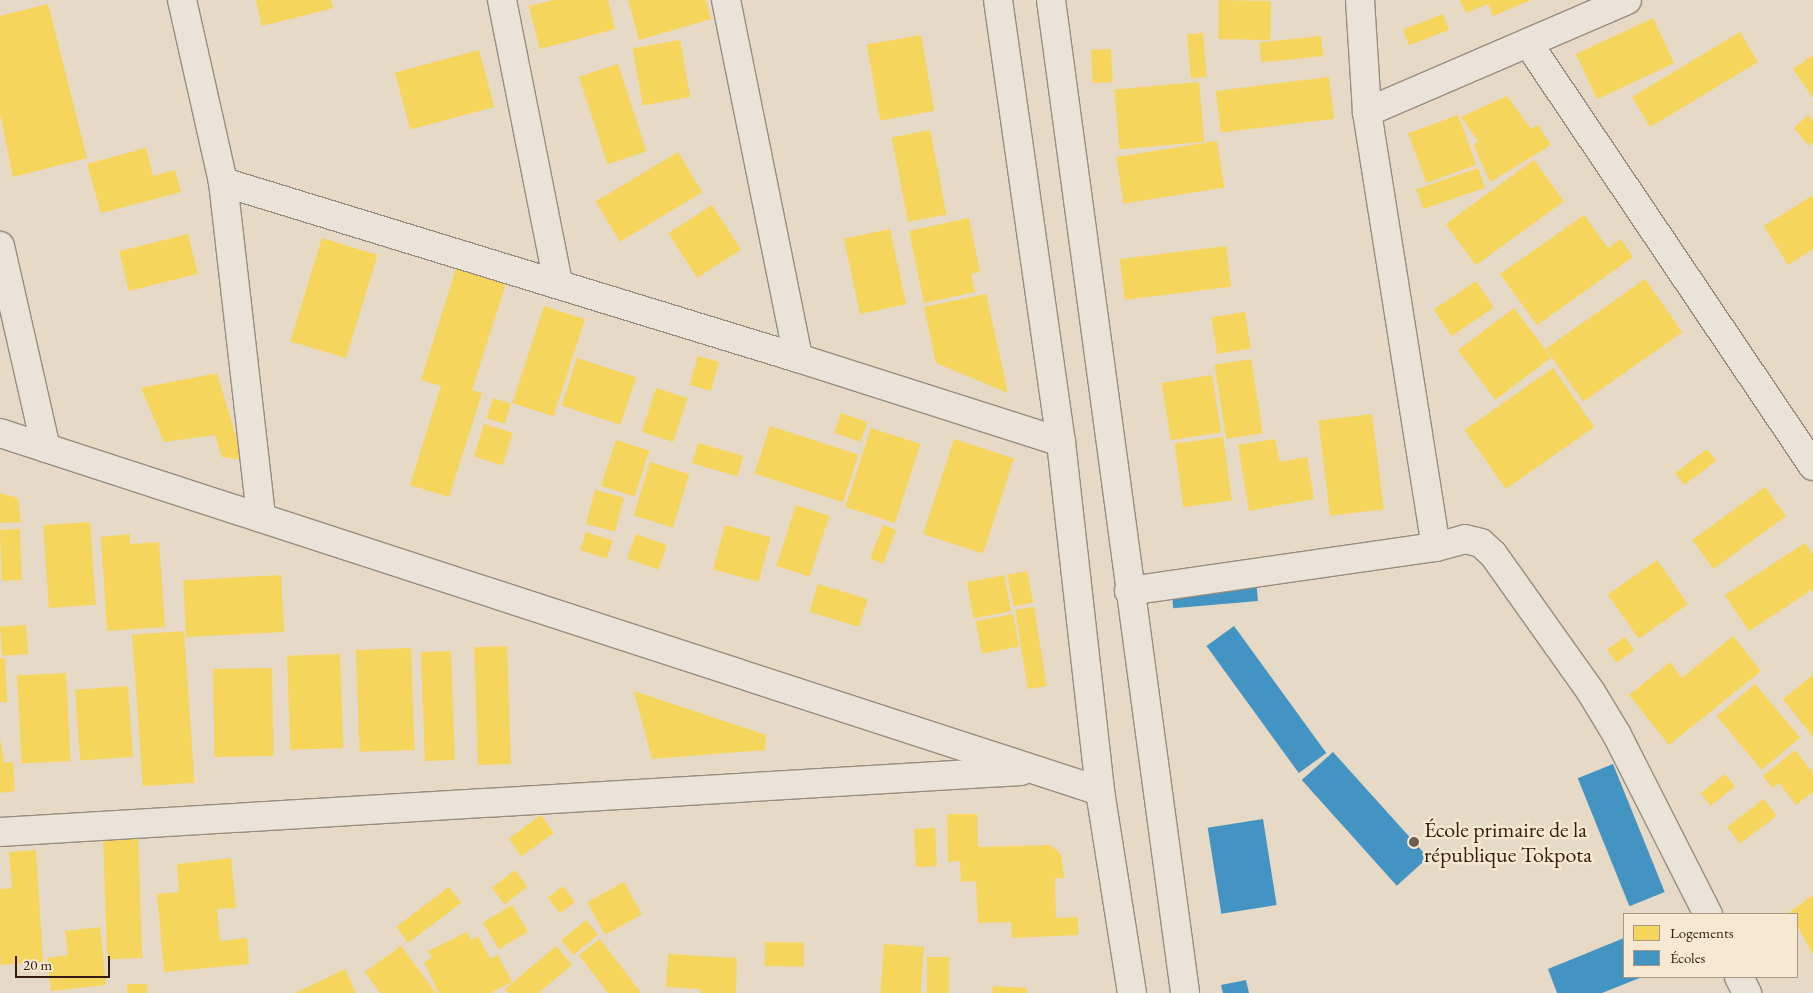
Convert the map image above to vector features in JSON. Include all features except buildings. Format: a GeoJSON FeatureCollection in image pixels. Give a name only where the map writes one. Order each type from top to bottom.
{"type":"FeatureCollection","features":[{"type":"Feature","properties":{"kind":"street"},"geometry":{"type":"LineString","coordinates":[[182,0],[223,182],[261,518]]}},
{"type":"Feature","properties":{"kind":"street"},"geometry":{"type":"LineString","coordinates":[[502,0],[558,284]]}},
{"type":"Feature","properties":{"kind":"street"},"geometry":{"type":"LineString","coordinates":[[726,0],[798,358]]}},
{"type":"Feature","properties":{"kind":"street"},"geometry":{"type":"LineString","coordinates":[[998,0],[1062,442],[1100,790],[1132,993]]}},
{"type":"Feature","properties":{"kind":"street"},"geometry":{"type":"LineString","coordinates":[[1051,0],[1184,993]]}},
{"type":"Feature","properties":{"kind":"street"},"geometry":{"type":"LineString","coordinates":[[1360,0],[1367,112],[1436,547]]}},
{"type":"Feature","properties":{"kind":"street"},"geometry":{"type":"LineString","coordinates":[[1367,112],[1627,0]]}},
{"type":"Feature","properties":{"kind":"street"},"geometry":{"type":"LineString","coordinates":[[1528,43],[1813,466]]}},
{"type":"Feature","properties":{"kind":"street"},"geometry":{"type":"LineString","coordinates":[[223,182],[798,358],[1062,442]]}},
{"type":"Feature","properties":{"kind":"street"},"geometry":{"type":"LineString","coordinates":[[0,246],[46,448]]}},
{"type":"Feature","properties":{"kind":"street"},"geometry":{"type":"LineString","coordinates":[[0,433],[1100,790]]}},
{"type":"Feature","properties":{"kind":"street"},"geometry":{"type":"LineString","coordinates":[[1129,590],[1436,547],[1465,539],[1482,544],[1493,554],[1591,692],[1617,735],[1707,913]]}},
{"type":"Feature","properties":{"kind":"street"},"geometry":{"type":"LineString","coordinates":[[0,832],[1038,770]]}},
{"type":"Feature","properties":{"kind":"street"},"geometry":{"type":"LineString","coordinates":[[1738,978],[1746,993]]}},
{"type":"Feature","properties":{"kind":"place","name":"École primaire de la république Tokpota"},"geometry":{"type":"Point","coordinates":[1414,842]}}]}
